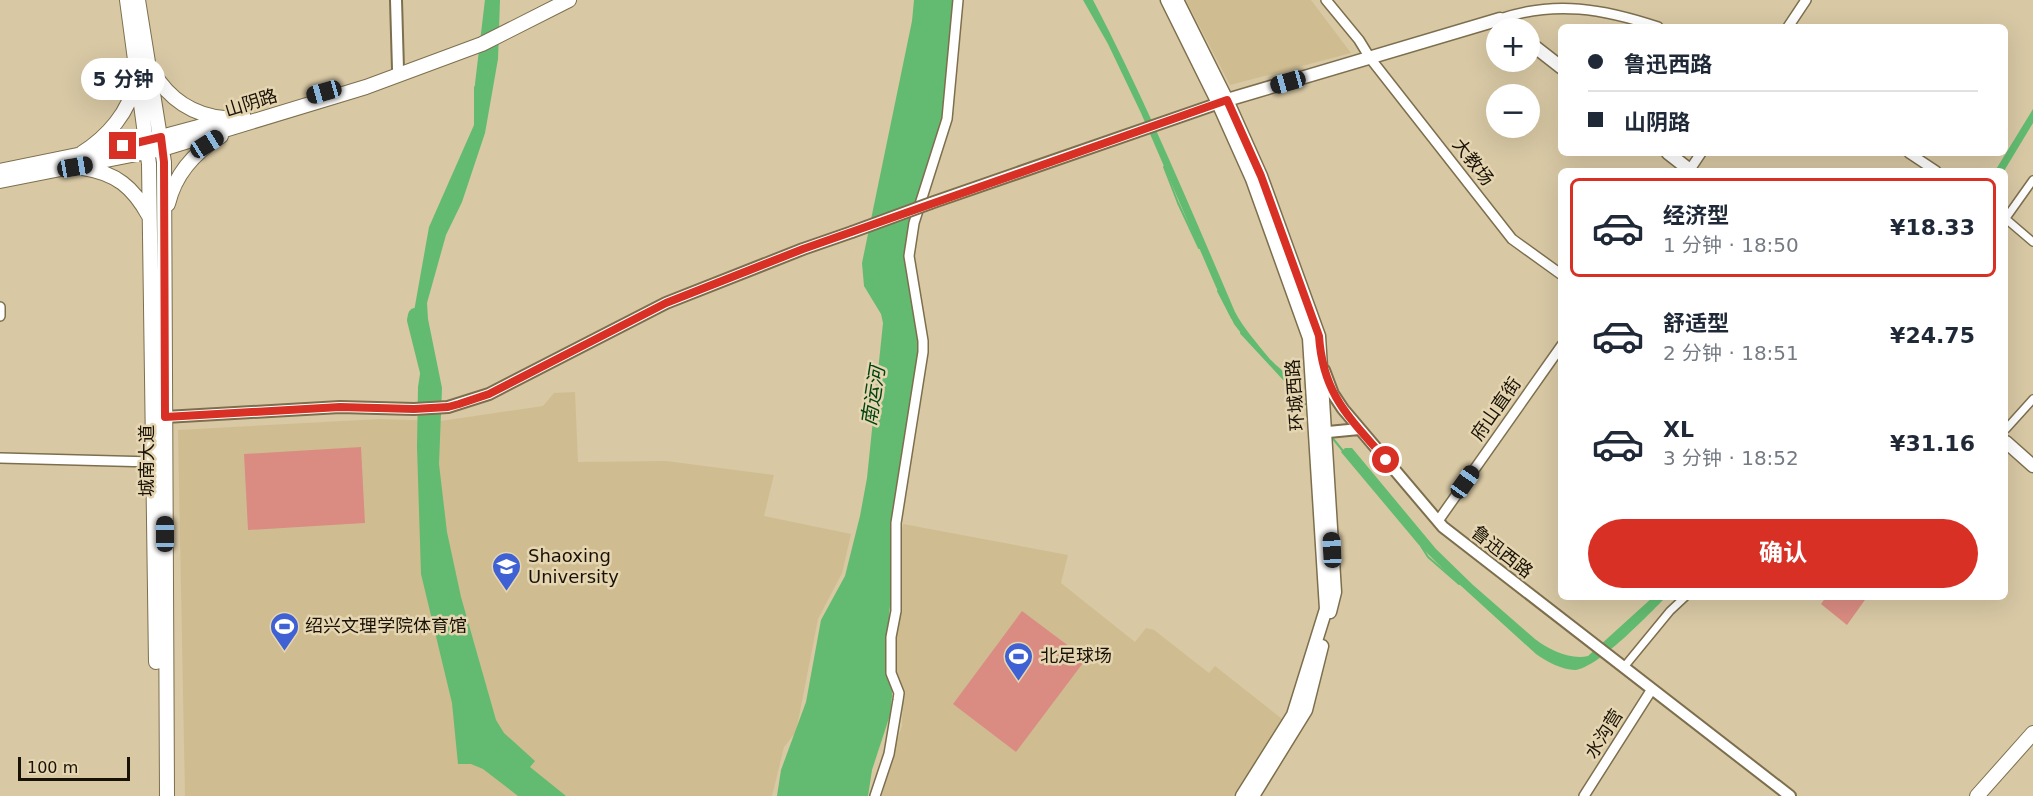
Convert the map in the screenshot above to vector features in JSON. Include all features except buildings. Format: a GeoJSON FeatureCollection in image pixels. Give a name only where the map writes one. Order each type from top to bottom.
{"type":"FeatureCollection","features":[{"type":"Feature","properties":{"kind":"main road"},"geometry":{"type":"LineString","coordinates":[[127,0],[143,68],[174,98],[191,110],[235,122]]}},
{"type":"Feature","properties":{"kind":"main road"},"geometry":{"type":"LineString","coordinates":[[138,0],[143,68],[119,119],[77,161],[124,183],[135,193],[157,222],[183,170],[192,158],[235,122]]}},
{"type":"Feature","properties":{"kind":"main road","name":"山阴路"},"geometry":{"type":"LineString","coordinates":[[0,171],[162,150],[235,122],[489,37],[552,0]]}},
{"type":"Feature","properties":{"kind":"main road","name":"山阴路"},"geometry":{"type":"LineString","coordinates":[[235,122],[366,87],[489,37],[569,0]]}},
{"type":"Feature","properties":{"kind":"main road","name":"环城西路"},"geometry":{"type":"LineString","coordinates":[[1167,0],[1223,101],[1261,176],[1319,336],[1323,411],[1321,440],[1326,609],[1293,714],[1242,796]]}},
{"type":"Feature","properties":{"kind":"main road","name":"环城西路"},"geometry":{"type":"LineString","coordinates":[[1177,0],[1223,101],[1309,338],[1314,399],[1321,440],[1335,592],[1306,710],[1253,796]]}},
{"type":"Feature","properties":{"kind":"main road"},"geometry":{"type":"LineString","coordinates":[[1223,101],[1486,23]]}},
{"type":"Feature","properties":{"kind":"main road"},"geometry":{"type":"LineString","coordinates":[[1540,51],[1558,65]]}},
{"type":"Feature","properties":{"kind":"main road","name":"城南大道"},"geometry":{"type":"LineString","coordinates":[[143,68],[162,150],[157,222],[153,462],[158,796]]}},
{"type":"Feature","properties":{"kind":"main road","name":"城南大道"},"geometry":{"type":"LineString","coordinates":[[143,68],[147,153],[157,222],[165,417],[167,796]]}},
{"type":"Feature","properties":{"kind":"main road"},"geometry":{"type":"LineString","coordinates":[[1672,156],[1686,168]]}},
{"type":"Feature","properties":{"kind":"main road","name":"山阴路"},"geometry":{"type":"LineString","coordinates":[[0,181],[77,161]]}},
{"type":"Feature","properties":{"kind":"main road"},"geometry":{"type":"LineString","coordinates":[[2008,444],[2033,466]]}},
{"type":"Feature","properties":{"kind":"main road"},"geometry":{"type":"LineString","coordinates":[[1977,796],[2033,733]]}},
{"type":"Feature","properties":{"kind":"main road"},"geometry":{"type":"LineString","coordinates":[[1987,796],[2033,745]]}},
{"type":"Feature","properties":{"kind":"street"},"geometry":{"type":"LineString","coordinates":[[396,0],[398,69]]}},
{"type":"Feature","properties":{"kind":"street"},"geometry":{"type":"LineString","coordinates":[[874,796],[889,754],[898,700],[891,673],[891,637],[896,611],[896,523],[923,352],[909,256],[911,239],[947,118],[958,0]]}},
{"type":"Feature","properties":{"kind":"street","name":"大教场"},"geometry":{"type":"LineString","coordinates":[[1326,0],[1359,39],[1370,58],[1512,239],[1558,271]]}},
{"type":"Feature","properties":{"kind":"street"},"geometry":{"type":"LineString","coordinates":[[1790,24],[1806,0]]}},
{"type":"Feature","properties":{"kind":"street"},"geometry":{"type":"LineString","coordinates":[[1502,18],[1518,10],[1568,3],[1605,10],[1649,24]]}},
{"type":"Feature","properties":{"kind":"street"},"geometry":{"type":"LineString","coordinates":[[165,417],[340,407],[414,409],[448,407],[489,394],[666,303],[931,203],[1223,101]]}},
{"type":"Feature","properties":{"kind":"street"},"geometry":{"type":"LineString","coordinates":[[1913,156],[1931,168]]}},
{"type":"Feature","properties":{"kind":"street"},"geometry":{"type":"LineString","coordinates":[[2008,216],[2033,180]]}},
{"type":"Feature","properties":{"kind":"street"},"geometry":{"type":"LineString","coordinates":[[2008,221],[2033,242]]}},
{"type":"Feature","properties":{"kind":"street"},"geometry":{"type":"LineString","coordinates":[[0,307],[0,316]]}},
{"type":"Feature","properties":{"kind":"street","name":"府山直街"},"geometry":{"type":"LineString","coordinates":[[1438,521],[1558,351]]}},
{"type":"Feature","properties":{"kind":"street","name":"鲁迅西路"},"geometry":{"type":"LineString","coordinates":[[1321,361],[1333,394],[1359,429],[1438,521],[1790,796]]}},
{"type":"Feature","properties":{"kind":"street"},"geometry":{"type":"LineString","coordinates":[[2008,427],[2033,399]]}},
{"type":"Feature","properties":{"kind":"street"},"geometry":{"type":"LineString","coordinates":[[1321,440],[1359,429]]}},
{"type":"Feature","properties":{"kind":"street"},"geometry":{"type":"LineString","coordinates":[[0,458],[153,462]]}},
{"type":"Feature","properties":{"kind":"street"},"geometry":{"type":"LineString","coordinates":[[1624,667],[1682,600]]}},
{"type":"Feature","properties":{"kind":"street","name":"水沟营"},"geometry":{"type":"LineString","coordinates":[[1584,796],[1652,688]]}},
{"type":"Feature","properties":{"kind":"shaded area"},"geometry":{"type":"Polygon","coordinates":[[[492,0],[500,0],[498,59],[485,133],[462,202],[446,235],[427,303],[442,388],[439,464],[447,532],[461,597],[496,720],[504,733],[535,761],[530,767],[566,796],[518,796],[483,769],[471,764],[458,764],[452,703],[421,574],[417,447],[418,387],[423,354],[413,317],[429,227],[474,125],[474,87],[487,63],[492,0]]]}},
{"type":"Feature","properties":{"kind":"shaded area"},"geometry":{"type":"Polygon","coordinates":[[[914,0],[956,0],[945,113],[910,245],[922,328],[889,615],[892,696],[890,715],[872,770],[868,796],[777,796],[781,770],[806,702],[821,620],[845,576],[867,478],[883,323],[881,314],[864,286],[862,263],[912,21],[914,0]]]}},
{"type":"Feature","properties":{"kind":"shaded area"},"geometry":{"type":"Polygon","coordinates":[[[1083,0],[1093,0],[1131,77],[1235,312],[1269,358],[1293,382],[1299,394],[1300,403],[1296,404],[1287,382],[1234,324],[1141,113],[1108,44],[1083,0]]]}},
{"type":"Feature","properties":{"kind":"shaded area"},"geometry":{"type":"Polygon","coordinates":[[[1186,0],[1311,0],[1351,53],[1230,85],[1186,0]]]}},
{"type":"Feature","properties":{"kind":"shaded area"},"geometry":{"type":"Polygon","coordinates":[[[2033,109],[2033,123],[2006,168],[1997,168],[2004,156],[2008,156],[2008,150],[2033,109]]]}},
{"type":"Feature","properties":{"kind":"shaded area","name":"Shaoxing University"},"geometry":{"type":"Polygon","coordinates":[[[575,392],[578,462],[666,461],[774,475],[764,516],[851,534],[842,573],[818,619],[796,732],[784,747],[772,796],[185,796],[178,430],[380,419],[441,421],[543,406],[554,393],[575,392]]]}},
{"type":"Feature","properties":{"kind":"shaded area"},"geometry":{"type":"Polygon","coordinates":[[[361,447],[365,523],[248,530],[244,454],[361,447]]]}},
{"type":"Feature","properties":{"kind":"shaded area"},"geometry":{"type":"Polygon","coordinates":[[[1345,448],[1352,448],[1436,549],[1535,639],[1553,650],[1575,657],[1588,656],[1650,600],[1663,600],[1623,639],[1597,660],[1575,670],[1554,665],[1536,654],[1419,545],[1341,452],[1345,448]]]}},
{"type":"Feature","properties":{"kind":"shaded area"},"geometry":{"type":"Polygon","coordinates":[[[903,524],[1068,555],[1061,583],[1135,642],[1146,628],[1154,630],[1209,673],[1215,666],[1282,719],[1233,796],[882,796],[889,764],[902,726],[903,693],[893,666],[900,610],[899,544],[903,524]]]}},
{"type":"Feature","properties":{"kind":"shaded area"},"geometry":{"type":"Polygon","coordinates":[[[1824,600],[1865,600],[1847,625],[1821,604],[1824,600]]]}},
{"type":"Feature","properties":{"kind":"shaded area","name":"北足球场"},"geometry":{"type":"Polygon","coordinates":[[[1022,611],[1086,659],[1016,752],[953,704],[1022,611]]]}},
{"type":"Feature","properties":{"kind":"waterway"},"geometry":{"type":"LineString","coordinates":[[482,84],[492,0]]}},
{"type":"Feature","properties":{"kind":"waterway"},"geometry":{"type":"LineString","coordinates":[[1164,167],[1199,248]]}},
{"type":"Feature","properties":{"kind":"waterway"},"geometry":{"type":"LineString","coordinates":[[1218,291],[1232,318]]}},
{"type":"Feature","properties":{"kind":"waterway"},"geometry":{"type":"LineString","coordinates":[[415,315],[414,320],[427,372]]}},
{"type":"Feature","properties":{"kind":"waterway"},"geometry":{"type":"LineString","coordinates":[[1241,333],[1290,386]]}},
{"type":"Feature","properties":{"kind":"waterway"},"geometry":{"type":"LineString","coordinates":[[1300,397],[1309,409]]}},
{"type":"Feature","properties":{"kind":"waterway"},"geometry":{"type":"LineString","coordinates":[[1330,435],[1343,451]]}},
{"type":"Feature","properties":{"kind":"waterway"},"geometry":{"type":"LineString","coordinates":[[1421,546],[1428,557],[1459,584]]}},
{"type":"Feature","properties":{"kind":"place","name":"Shaoxing University"},"geometry":{"type":"Point","coordinates":[507,592]}},
{"type":"Feature","properties":{"kind":"place","name":"绍兴文理学院体育馆"},"geometry":{"type":"Point","coordinates":[284,652]}},
{"type":"Feature","properties":{"kind":"place","name":"北足球场"},"geometry":{"type":"Point","coordinates":[1019,682]}},
{"type":"Feature","properties":{"kind":"route"},"geometry":{"type":"LineString","coordinates":[[123,146],[161,137],[164,162],[165,417],[340,407],[414,409],[448,407],[489,394],[666,303],[803,249],[1227,100],[1261,176],[1319,336],[1321,361],[1333,394],[1386,460]]}},
{"type":"Feature","properties":{"kind":"water label","name":"南运河"},"geometry":{"type":"Point","coordinates":[873,396]}}]}
